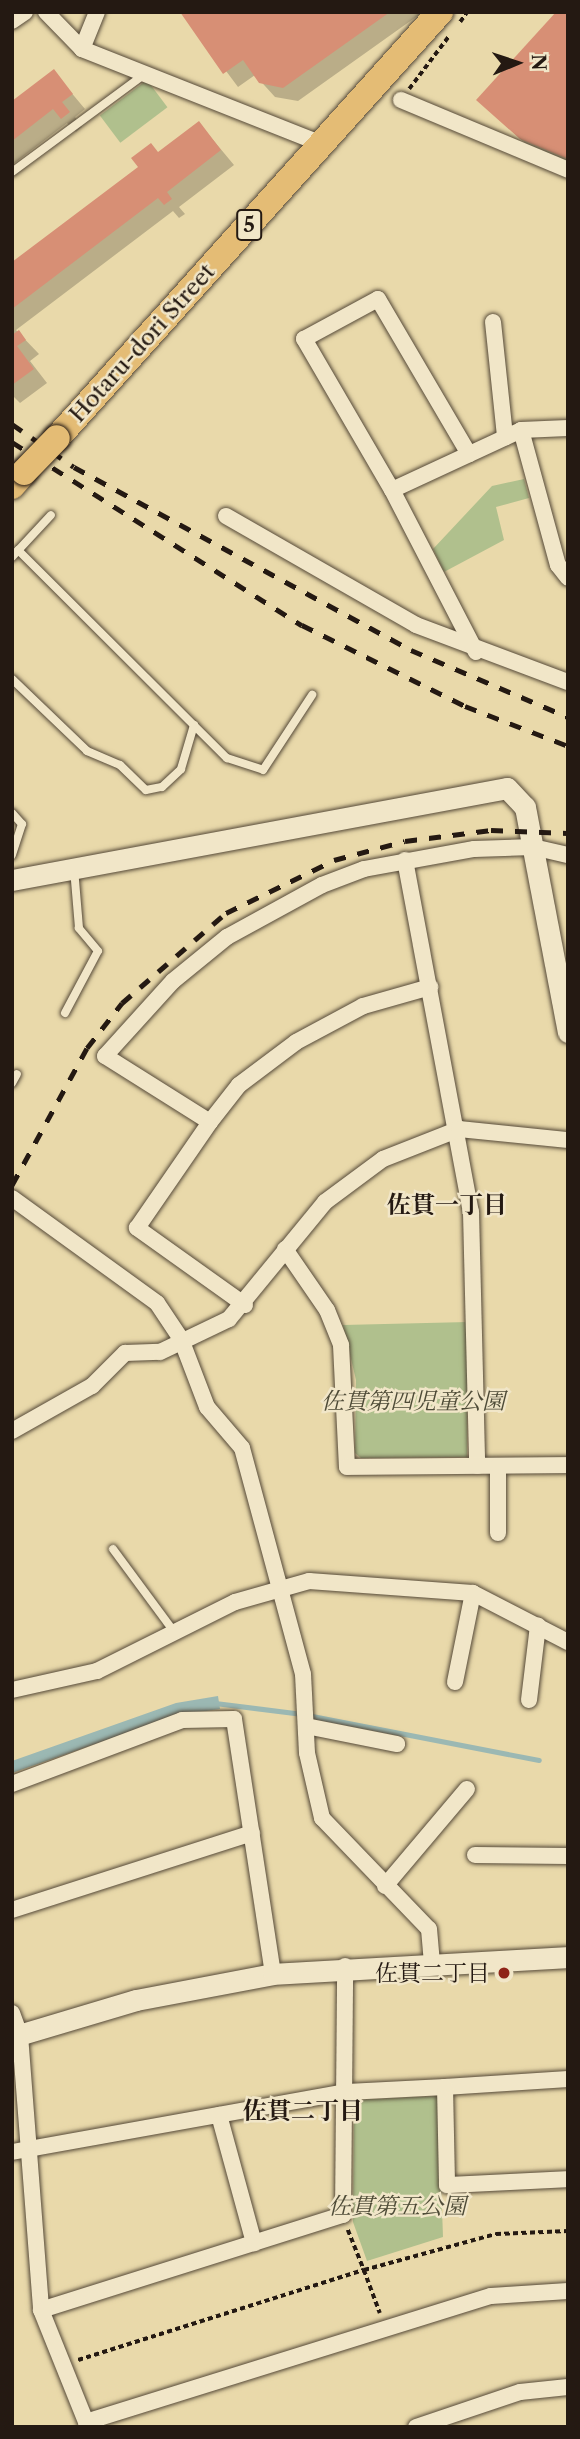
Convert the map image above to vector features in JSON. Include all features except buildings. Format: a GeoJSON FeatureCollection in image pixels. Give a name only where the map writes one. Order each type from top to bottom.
{"type":"FeatureCollection","features":[{"type":"Feature","properties":{"kind":"main road","name":"Hotaru-dori Street"},"geometry":{"type":"LineString","coordinates":[[18,479],[440,12]]}},
{"type":"Feature","properties":{"kind":"street"},"geometry":{"type":"LineString","coordinates":[[12,21],[25,12]]}},
{"type":"Feature","properties":{"kind":"street"},"geometry":{"type":"LineString","coordinates":[[46,12],[82,49],[322,144]]}},
{"type":"Feature","properties":{"kind":"street"},"geometry":{"type":"LineString","coordinates":[[82,49],[97,12]]}},
{"type":"Feature","properties":{"kind":"street"},"geometry":{"type":"LineString","coordinates":[[401,100],[568,170]]}},
{"type":"Feature","properties":{"kind":"street"},"geometry":{"type":"LineString","coordinates":[[468,454],[378,299],[304,339],[392,490],[476,652]]}},
{"type":"Feature","properties":{"kind":"street"},"geometry":{"type":"LineString","coordinates":[[493,322],[505,437]]}},
{"type":"Feature","properties":{"kind":"street"},"geometry":{"type":"LineString","coordinates":[[392,490],[521,430],[568,428]]}},
{"type":"Feature","properties":{"kind":"street"},"geometry":{"type":"LineString","coordinates":[[521,430],[558,565],[568,578]]}},
{"type":"Feature","properties":{"kind":"street"},"geometry":{"type":"LineString","coordinates":[[226,516],[416,625],[476,652],[568,682]]}},
{"type":"Feature","properties":{"kind":"street"},"geometry":{"type":"LineString","coordinates":[[12,880],[497,789],[522,799],[568,1032]]}},
{"type":"Feature","properties":{"kind":"street"},"geometry":{"type":"LineString","coordinates":[[210,1122],[105,1056],[173,981],[227,937],[322,885],[405,860],[533,847],[568,855]]}},
{"type":"Feature","properties":{"kind":"street"},"geometry":{"type":"LineString","coordinates":[[405,860],[458,1129],[475,1255],[477,1466]]}},
{"type":"Feature","properties":{"kind":"street"},"geometry":{"type":"LineString","coordinates":[[245,1305],[136,1228],[239,1085],[296,1042],[363,1006],[430,987]]}},
{"type":"Feature","properties":{"kind":"street"},"geometry":{"type":"LineString","coordinates":[[12,1431],[92,1385],[125,1353],[160,1352],[181,1339],[229,1319],[245,1305],[285,1250],[349,1180],[383,1159],[458,1129],[568,1140]]}},
{"type":"Feature","properties":{"kind":"street"},"geometry":{"type":"LineString","coordinates":[[12,1198],[144,1289],[181,1339],[207,1407],[247,1459],[303,1674],[306,1726],[322,1818],[429,1929],[432,1963]]}},
{"type":"Feature","properties":{"kind":"street"},"geometry":{"type":"LineString","coordinates":[[285,1250],[327,1310],[341,1345],[347,1467],[568,1465]]}},
{"type":"Feature","properties":{"kind":"street"},"geometry":{"type":"LineString","coordinates":[[498,1466],[498,1533]]}},
{"type":"Feature","properties":{"kind":"street"},"geometry":{"type":"LineString","coordinates":[[12,1690],[97,1671],[279,1587],[355,1580],[473,1593],[568,1642]]}},
{"type":"Feature","properties":{"kind":"street"},"geometry":{"type":"LineString","coordinates":[[455,1682],[473,1593]]}},
{"type":"Feature","properties":{"kind":"street"},"geometry":{"type":"LineString","coordinates":[[529,1700],[538,1626]]}},
{"type":"Feature","properties":{"kind":"street"},"geometry":{"type":"LineString","coordinates":[[12,1784],[181,1720],[234,1719],[273,1974]]}},
{"type":"Feature","properties":{"kind":"street"},"geometry":{"type":"LineString","coordinates":[[306,1726],[397,1744]]}},
{"type":"Feature","properties":{"kind":"street"},"geometry":{"type":"LineString","coordinates":[[385,1886],[467,1789]]}},
{"type":"Feature","properties":{"kind":"street"},"geometry":{"type":"LineString","coordinates":[[12,1910],[252,1833]]}},
{"type":"Feature","properties":{"kind":"street"},"geometry":{"type":"LineString","coordinates":[[475,1855],[568,1856]]}},
{"type":"Feature","properties":{"kind":"street"},"geometry":{"type":"LineString","coordinates":[[16,2036],[136,2000],[273,1974],[345,1966],[568,1957]]}},
{"type":"Feature","properties":{"kind":"street"},"geometry":{"type":"LineString","coordinates":[[41,2310],[342,2215],[347,2092],[345,1966]]}},
{"type":"Feature","properties":{"kind":"street"},"geometry":{"type":"LineString","coordinates":[[12,2013],[30,2150],[41,2310],[87,2425],[491,2296],[568,2291]]}},
{"type":"Feature","properties":{"kind":"street"},"geometry":{"type":"LineString","coordinates":[[12,2152],[347,2092],[568,2079]]}},
{"type":"Feature","properties":{"kind":"street"},"geometry":{"type":"LineString","coordinates":[[445,2087],[447,2185],[568,2179]]}},
{"type":"Feature","properties":{"kind":"street"},"geometry":{"type":"LineString","coordinates":[[219,2115],[254,2243]]}},
{"type":"Feature","properties":{"kind":"street"},"geometry":{"type":"LineString","coordinates":[[416,2427],[520,2392],[568,2387]]}},
{"type":"Feature","properties":{"kind":"lane"},"geometry":{"type":"LineString","coordinates":[[12,172],[146,74]]}},
{"type":"Feature","properties":{"kind":"lane"},"geometry":{"type":"LineString","coordinates":[[51,515],[15,554],[227,758],[263,770],[312,695]]}},
{"type":"Feature","properties":{"kind":"lane"},"geometry":{"type":"LineString","coordinates":[[12,680],[87,751],[120,765],[146,790],[162,787],[181,769],[194,725]]}},
{"type":"Feature","properties":{"kind":"lane"},"geometry":{"type":"LineString","coordinates":[[12,813],[22,824],[12,855]]}},
{"type":"Feature","properties":{"kind":"lane"},"geometry":{"type":"LineString","coordinates":[[65,1013],[99,951],[79,928],[74,869]]}},
{"type":"Feature","properties":{"kind":"lane"},"geometry":{"type":"LineString","coordinates":[[12,1083],[17,1074]]}},
{"type":"Feature","properties":{"kind":"lane"},"geometry":{"type":"LineString","coordinates":[[113,1549],[175,1633]]}},
{"type":"Feature","properties":{"kind":"path"},"geometry":{"type":"LineString","coordinates":[[401,100],[467,12]]}},
{"type":"Feature","properties":{"kind":"path"},"geometry":{"type":"LineString","coordinates":[[342,2215],[385,2328]]}},
{"type":"Feature","properties":{"kind":"path"},"geometry":{"type":"LineString","coordinates":[[63,2364],[364,2270],[485,2236],[568,2231]]}},
{"type":"Feature","properties":{"kind":"green space"},"geometry":{"type":"Polygon","coordinates":[[[147,80],[167,107],[120,143],[100,116],[147,80]]]}},
{"type":"Feature","properties":{"kind":"green space"},"geometry":{"type":"Polygon","coordinates":[[[524,479],[529,498],[496,507],[504,540],[444,572],[433,549],[492,486],[524,479]]]}},
{"type":"Feature","properties":{"kind":"green space","name":"佐貫第四児童公園"},"geometry":{"type":"Polygon","coordinates":[[[468,1322],[467,1457],[361,1458],[355,1453],[356,1380],[343,1325],[468,1322]]]}},
{"type":"Feature","properties":{"kind":"green space","name":"佐貫第五公園"},"geometry":{"type":"Polygon","coordinates":[[[438,2096],[443,2237],[367,2261],[353,2222],[354,2100],[438,2096]]]}},
{"type":"Feature","properties":{"kind":"water"},"geometry":{"type":"Polygon","coordinates":[[[218,1696],[220,1709],[178,1715],[12,1773],[12,1761],[176,1703],[218,1696]]]}},
{"type":"Feature","properties":{"kind":"waterway"},"geometry":{"type":"LineString","coordinates":[[215,1703],[302,1714]]}},
{"type":"Feature","properties":{"kind":"waterway"},"geometry":{"type":"LineString","coordinates":[[312,1716],[539,1760]]}},
{"type":"Feature","properties":{"kind":"railway"},"geometry":{"type":"LineString","coordinates":[[12,424],[74,467],[411,650],[568,717]]}},
{"type":"Feature","properties":{"kind":"railway"},"geometry":{"type":"LineString","coordinates":[[12,442],[302,625],[465,706],[568,746]]}},
{"type":"Feature","properties":{"kind":"railway"},"geometry":{"type":"LineString","coordinates":[[12,1185],[87,1048],[122,1003],[226,913],[334,860],[405,841],[491,830],[568,833]]}},
{"type":"Feature","properties":{"kind":"place","name":"佐貫二丁目"},"geometry":{"type":"Point","coordinates":[504,1973]}},
{"type":"Feature","properties":{"kind":"district","name":"佐貫一丁目"},"geometry":{"type":"Point","coordinates":[447,1205]}},
{"type":"Feature","properties":{"kind":"district","name":"佐貫二丁目"},"geometry":{"type":"Point","coordinates":[303,2111]}}]}
